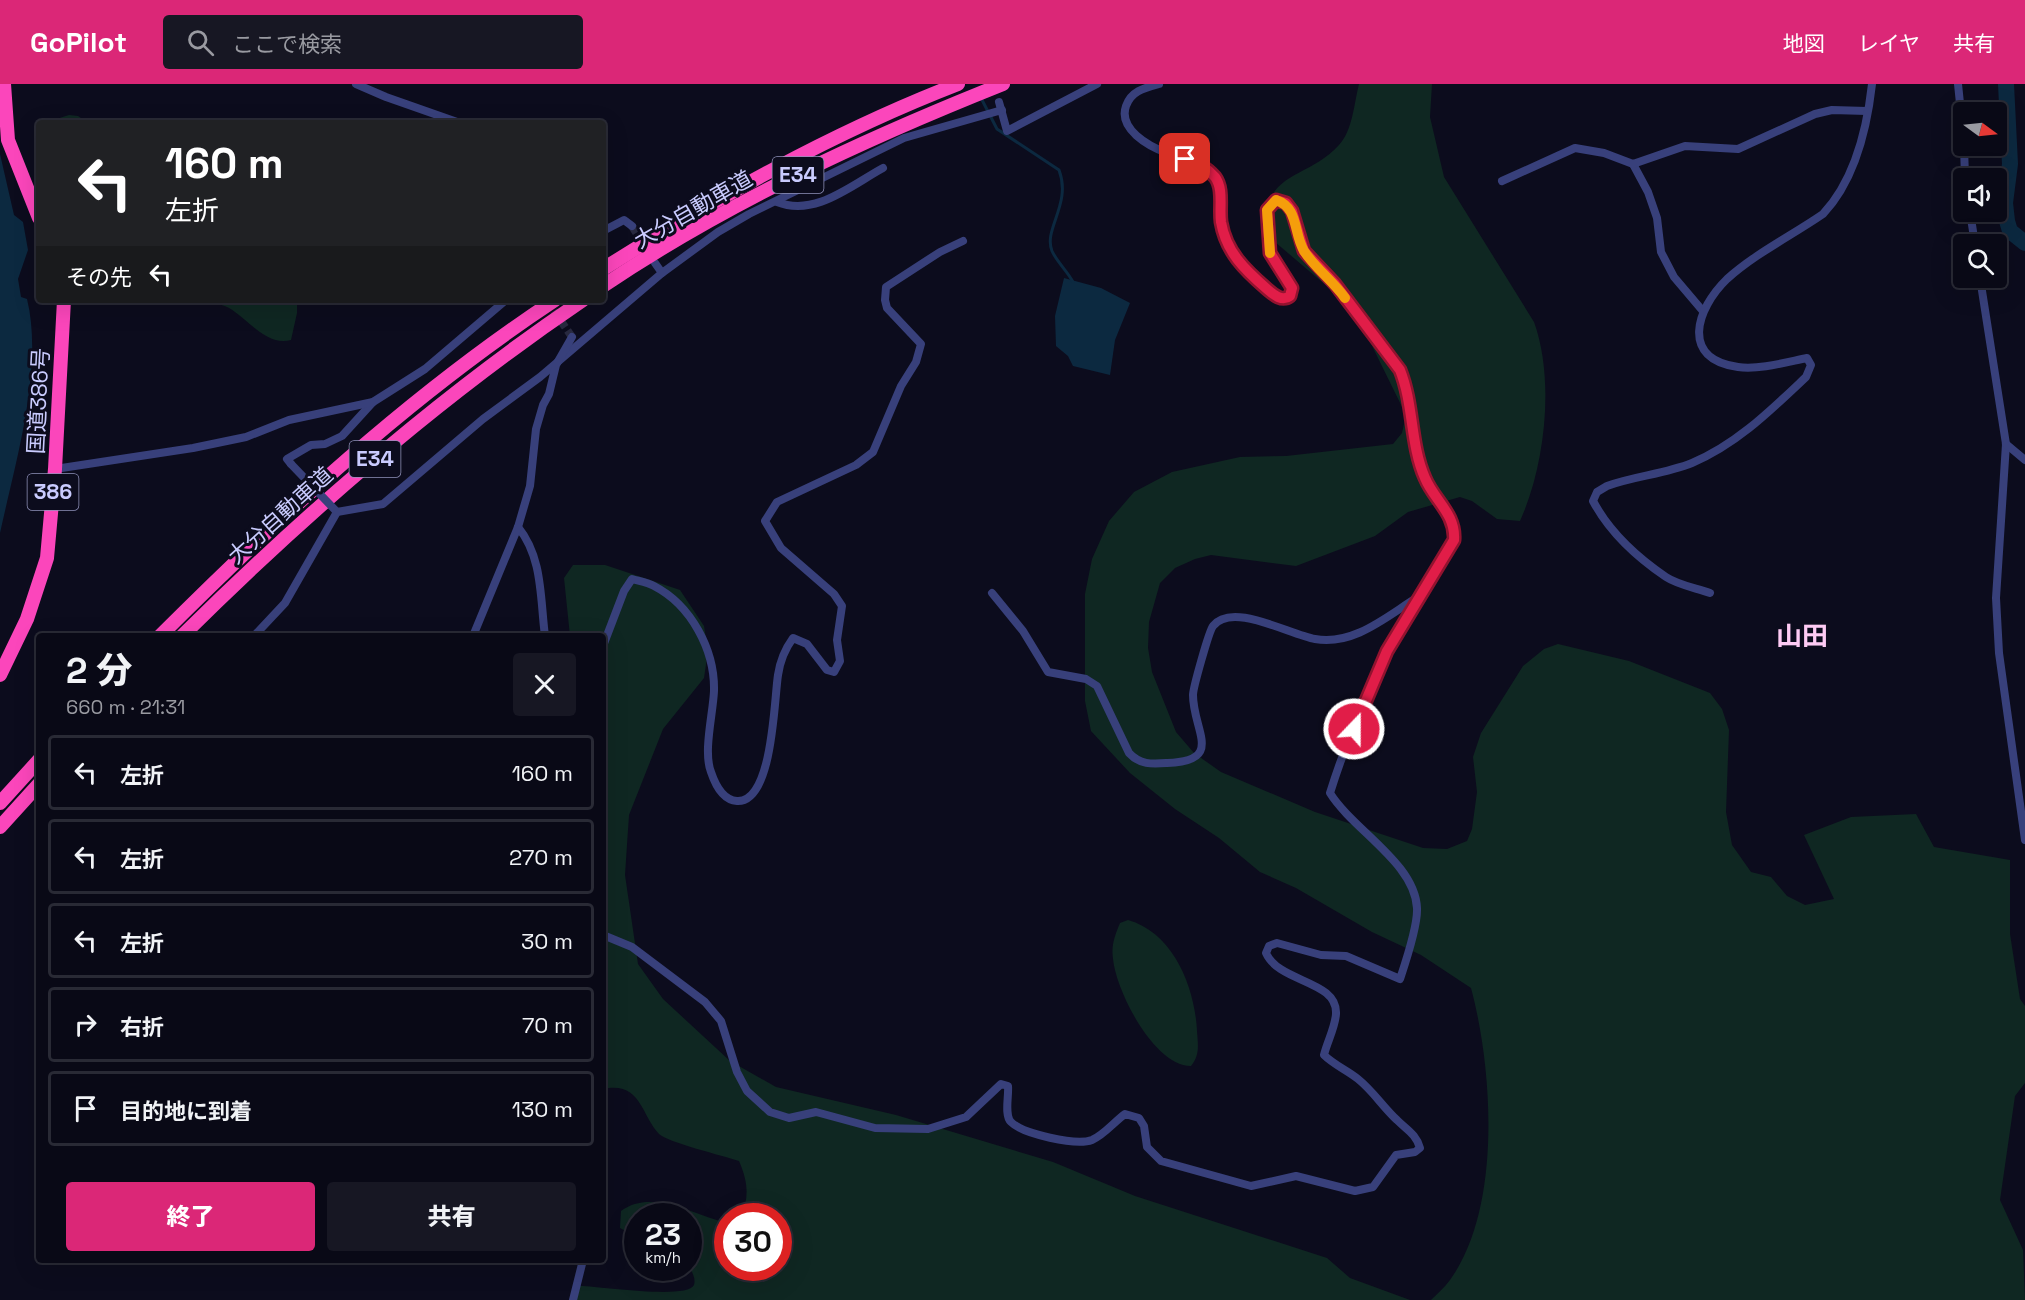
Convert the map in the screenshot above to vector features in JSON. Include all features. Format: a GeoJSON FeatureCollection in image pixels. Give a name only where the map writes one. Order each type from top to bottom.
{"type":"FeatureCollection","features":[{"type":"Feature","properties":{"kind":"highway"},"geometry":{"type":"LineString","coordinates":[[4,84],[8,140],[36,210]]}},
{"type":"Feature","properties":{"kind":"highway","name":"大分自動車道"},"geometry":{"type":"LineString","coordinates":[[606,284],[684,237],[826,160],[1003,84]]}},
{"type":"Feature","properties":{"kind":"highway","name":"大分自動車道"},"geometry":{"type":"LineString","coordinates":[[606,267],[743,186],[805,153],[956,85]]}},
{"type":"Feature","properties":{"kind":"highway","name":"国道386号"},"geometry":{"type":"LineString","coordinates":[[0,675],[27,619],[46,558],[55,469],[64,303]]}},
{"type":"Feature","properties":{"kind":"highway","name":"大分自動車道"},"geometry":{"type":"LineString","coordinates":[[163,633],[269,530],[375,437],[470,362],[551,303]]}},
{"type":"Feature","properties":{"kind":"highway","name":"大分自動車道"},"geometry":{"type":"LineString","coordinates":[[185,633],[281,540],[414,425],[579,303]]}},
{"type":"Feature","properties":{"kind":"highway"},"geometry":{"type":"LineString","coordinates":[[0,803],[36,763]]}},
{"type":"Feature","properties":{"kind":"highway"},"geometry":{"type":"LineString","coordinates":[[0,827],[36,787]]}},
{"type":"Feature","properties":{"kind":"street"},"geometry":{"type":"LineString","coordinates":[[356,84],[386,98],[450,120]]}},
{"type":"Feature","properties":{"kind":"street"},"geometry":{"type":"LineString","coordinates":[[337,512],[383,504],[483,419],[556,365],[662,273],[718,232],[748,214],[777,202],[857,159],[904,138],[983,115],[998,108],[1007,131],[1097,84]]}},
{"type":"Feature","properties":{"kind":"street"},"geometry":{"type":"LineString","coordinates":[[606,936],[632,947],[705,1002],[721,1021],[737,1072],[747,1091],[770,1113],[789,1118],[816,1112],[875,1128],[928,1129],[966,1117],[1001,1084],[1008,1086],[1007,1114],[1011,1122],[1026,1130],[1081,1142],[1093,1139],[1125,1114],[1139,1118],[1144,1126],[1147,1147],[1161,1161],[1251,1186],[1296,1176],[1355,1191],[1373,1187],[1396,1155],[1415,1152],[1420,1148],[1417,1137],[1397,1121],[1379,1098],[1356,1077],[1324,1055],[1336,1014],[1334,1002],[1320,988],[1286,974],[1269,961],[1266,953],[1269,946],[1277,943],[1321,955],[1346,956],[1400,979],[1418,910],[1415,893],[1401,867],[1355,825],[1330,793],[1342,754],[1387,651],[1454,540],[1455,529],[1452,520],[1425,479],[1412,429],[1405,383],[1400,370],[1335,284],[1304,251],[1292,211],[1286,203],[1276,200],[1270,203],[1266,221],[1270,253],[1292,288],[1287,299],[1274,295],[1242,267],[1230,251],[1221,223],[1220,186],[1203,164],[1167,154],[1146,142],[1127,125],[1124,113],[1129,97],[1142,88],[1159,84]]}},
{"type":"Feature","properties":{"kind":"street"},"geometry":{"type":"LineString","coordinates":[[1710,593],[1666,578],[1653,568],[1628,546],[1600,515],[1593,501],[1597,492],[1607,486],[1670,470],[1718,451],[1740,436],[1806,377],[1811,365],[1807,358],[1750,368],[1720,362],[1704,351],[1700,342],[1699,327],[1702,310],[1715,292],[1742,267],[1823,214],[1833,203],[1852,165],[1872,84]]}},
{"type":"Feature","properties":{"kind":"street"},"geometry":{"type":"LineString","coordinates":[[1958,84],[1960,102]]}},
{"type":"Feature","properties":{"kind":"street"},"geometry":{"type":"LineString","coordinates":[[1502,181],[1575,148],[1595,151],[1633,164],[1685,146],[1723,150],[1738,149],[1815,114],[1832,110],[1867,111]]}},
{"type":"Feature","properties":{"kind":"street"},"geometry":{"type":"LineString","coordinates":[[1633,164],[1648,192],[1657,218],[1661,252],[1674,277],[1702,310]]}},
{"type":"Feature","properties":{"kind":"street"},"geometry":{"type":"LineString","coordinates":[[777,202],[791,208],[813,205],[883,168]]}},
{"type":"Feature","properties":{"kind":"street"},"geometry":{"type":"LineString","coordinates":[[606,229],[624,220],[632,226]]}},
{"type":"Feature","properties":{"kind":"street"},"geometry":{"type":"LineString","coordinates":[[606,638],[624,591],[632,579],[654,585],[675,602],[697,627],[712,662],[714,690],[709,767],[714,782],[729,799],[736,801],[749,798],[758,787],[768,753],[778,674],[785,648],[793,638],[807,644],[827,670],[834,672],[840,661],[837,640],[842,606],[834,594],[781,548],[765,520],[777,502],[856,465],[873,452],[894,400],[916,362],[921,344],[887,308],[886,287],[940,252],[963,242]]}},
{"type":"Feature","properties":{"kind":"street"},"geometry":{"type":"LineString","coordinates":[[655,263],[662,273]]}},
{"type":"Feature","properties":{"kind":"street"},"geometry":{"type":"LineString","coordinates":[[1982,288],[2006,444],[1996,598],[1999,653],[2025,840]]}},
{"type":"Feature","properties":{"kind":"street"},"geometry":{"type":"LineString","coordinates":[[337,512],[287,459],[311,445],[325,444],[342,436],[373,402],[425,369],[502,303]]}},
{"type":"Feature","properties":{"kind":"street"},"geometry":{"type":"LineString","coordinates":[[474,633],[518,526],[530,486],[536,429],[556,365],[572,337]]}},
{"type":"Feature","properties":{"kind":"street"},"geometry":{"type":"LineString","coordinates":[[55,469],[193,448],[246,437],[289,420],[373,402]]}},
{"type":"Feature","properties":{"kind":"street"},"geometry":{"type":"LineString","coordinates":[[2006,444],[2025,460]]}},
{"type":"Feature","properties":{"kind":"street"},"geometry":{"type":"LineString","coordinates":[[257,633],[285,603],[337,512]]}},
{"type":"Feature","properties":{"kind":"street"},"geometry":{"type":"LineString","coordinates":[[518,526],[534,553],[538,567],[545,633]]}},
{"type":"Feature","properties":{"kind":"street"},"geometry":{"type":"LineString","coordinates":[[992,593],[1023,632],[1048,672],[1086,679],[1097,686],[1130,753],[1136,760],[1147,764],[1182,763],[1200,754],[1203,741],[1193,693],[1212,626],[1225,616],[1250,618],[1299,636],[1320,640],[1354,636],[1419,597]]}},
{"type":"Feature","properties":{"kind":"street"},"geometry":{"type":"LineString","coordinates":[[573,1300],[582,1263]]}},
{"type":"Feature","properties":{"kind":"green space"},"geometry":{"type":"Polygon","coordinates":[[[1359,84],[1432,84],[1430,117],[1444,177],[1534,322],[1544,370],[1545,396],[1544,423],[1536,475],[1520,521],[1497,519],[1472,501],[1460,497],[1408,512],[1375,536],[1296,566],[1211,555],[1175,568],[1160,583],[1149,622],[1148,648],[1152,672],[1176,732],[1194,753],[1221,772],[1315,812],[1423,848],[1447,849],[1467,841],[1472,829],[1477,792],[1473,757],[1481,733],[1523,666],[1544,649],[1558,644],[1629,661],[1710,693],[1722,709],[1729,730],[1726,812],[1732,845],[1751,872],[1771,877],[1787,896],[1805,905],[1834,899],[1804,835],[1851,817],[1916,814],[1934,847],[2010,860],[2010,934],[2020,999],[2025,1006],[2025,1083],[2015,1096],[2000,1200],[2023,1250],[2025,1300],[1431,1300],[1450,1280],[1467,1250],[1478,1216],[1485,1178],[1488,1097],[1479,1021],[1471,988],[1421,955],[1372,932],[1296,888],[1260,872],[1219,838],[1175,809],[1130,773],[1091,731],[1085,701],[1085,594],[1092,559],[1109,521],[1134,492],[1172,472],[1240,457],[1286,456],[1393,444],[1402,433],[1406,415],[1351,303],[1341,292],[1329,288],[1268,236],[1267,215],[1270,199],[1288,179],[1326,157],[1344,139],[1350,124],[1359,84]]]}},
{"type":"Feature","properties":{"kind":"green space"},"geometry":{"type":"Polygon","coordinates":[[[69,115],[78,116],[84,120],[53,120],[69,115]]]}},
{"type":"Feature","properties":{"kind":"green space"},"geometry":{"type":"Polygon","coordinates":[[[212,303],[297,303],[291,340],[274,340],[258,331],[229,308],[212,303]]]}},
{"type":"Feature","properties":{"kind":"green space"},"geometry":{"type":"Polygon","coordinates":[[[573,565],[605,565],[680,590],[704,626],[708,651],[704,678],[663,729],[629,815],[625,875],[638,964],[663,999],[730,1061],[776,1087],[896,1115],[1053,1162],[1135,1196],[1327,1258],[1350,1278],[1410,1300],[575,1300],[580,1286],[660,1292],[688,1289],[694,1285],[694,1281],[702,1281],[702,1215],[714,1219],[714,1281],[792,1281],[792,1203],[746,1203],[746,1188],[739,1161],[664,1137],[653,1126],[633,1095],[625,1090],[606,1089],[606,633],[570,633],[564,578],[573,565]]]}},
{"type":"Feature","properties":{"kind":"green space"},"geometry":{"type":"Polygon","coordinates":[[[1128,920],[1144,927],[1170,949],[1186,980],[1192,997],[1198,1041],[1197,1054],[1191,1066],[1177,1063],[1151,1041],[1129,1007],[1121,989],[1113,959],[1113,949],[1120,923],[1128,920]]]}},
{"type":"Feature","properties":{"kind":"green space"},"geometry":{"type":"Polygon","coordinates":[[[624,1210],[624,1230],[620,1228],[621,1211],[624,1210]]]}},
{"type":"Feature","properties":{"kind":"water"},"geometry":{"type":"Polygon","coordinates":[[[0,154],[14,215],[23,222],[28,250],[18,279],[21,297],[27,299],[32,355],[26,416],[0,533],[0,154]]]}},
{"type":"Feature","properties":{"kind":"water"},"geometry":{"type":"Polygon","coordinates":[[[1064,278],[1101,288],[1130,303],[1115,340],[1110,375],[1073,366],[1068,356],[1056,346],[1055,316],[1064,278]]]}},
{"type":"Feature","properties":{"kind":"waterway"},"geometry":{"type":"LineString","coordinates":[[2006,84],[2010,164],[2005,203],[2007,221],[2010,231],[2025,243]]}},
{"type":"Feature","properties":{"kind":"waterway"},"geometry":{"type":"LineString","coordinates":[[980,96],[997,129],[1059,170],[1062,194],[1050,243],[1054,255],[1073,282]]}},
{"type":"Feature","properties":{"kind":"tunnel"},"geometry":{"type":"LineString","coordinates":[[632,226],[644,245]]}},
{"type":"Feature","properties":{"kind":"tunnel"},"geometry":{"type":"LineString","coordinates":[[548,303],[572,337]]}},
{"type":"Feature","properties":{"kind":"slow traffic"},"geometry":{"type":"LineString","coordinates":[[1270,253],[1267,210],[1270,203],[1276,200],[1286,203],[1292,211],[1297,234],[1304,251],[1345,298]]}},
{"type":"Feature","properties":{"kind":"district","name":"山田"},"geometry":{"type":"Point","coordinates":[1802,636]}},
{"type":"Feature","properties":{"kind":"route"},"geometry":{"type":"LineString","coordinates":[[1185,159],[1203,164],[1220,186],[1221,223],[1230,251],[1242,267],[1274,295],[1287,299],[1292,288],[1270,253],[1266,221],[1270,203],[1276,200],[1286,203],[1292,211],[1297,234],[1304,251],[1335,284],[1371,335],[1400,370],[1409,400],[1412,429],[1425,479],[1452,520],[1455,529],[1454,540],[1387,651],[1354,729]]}}]}
